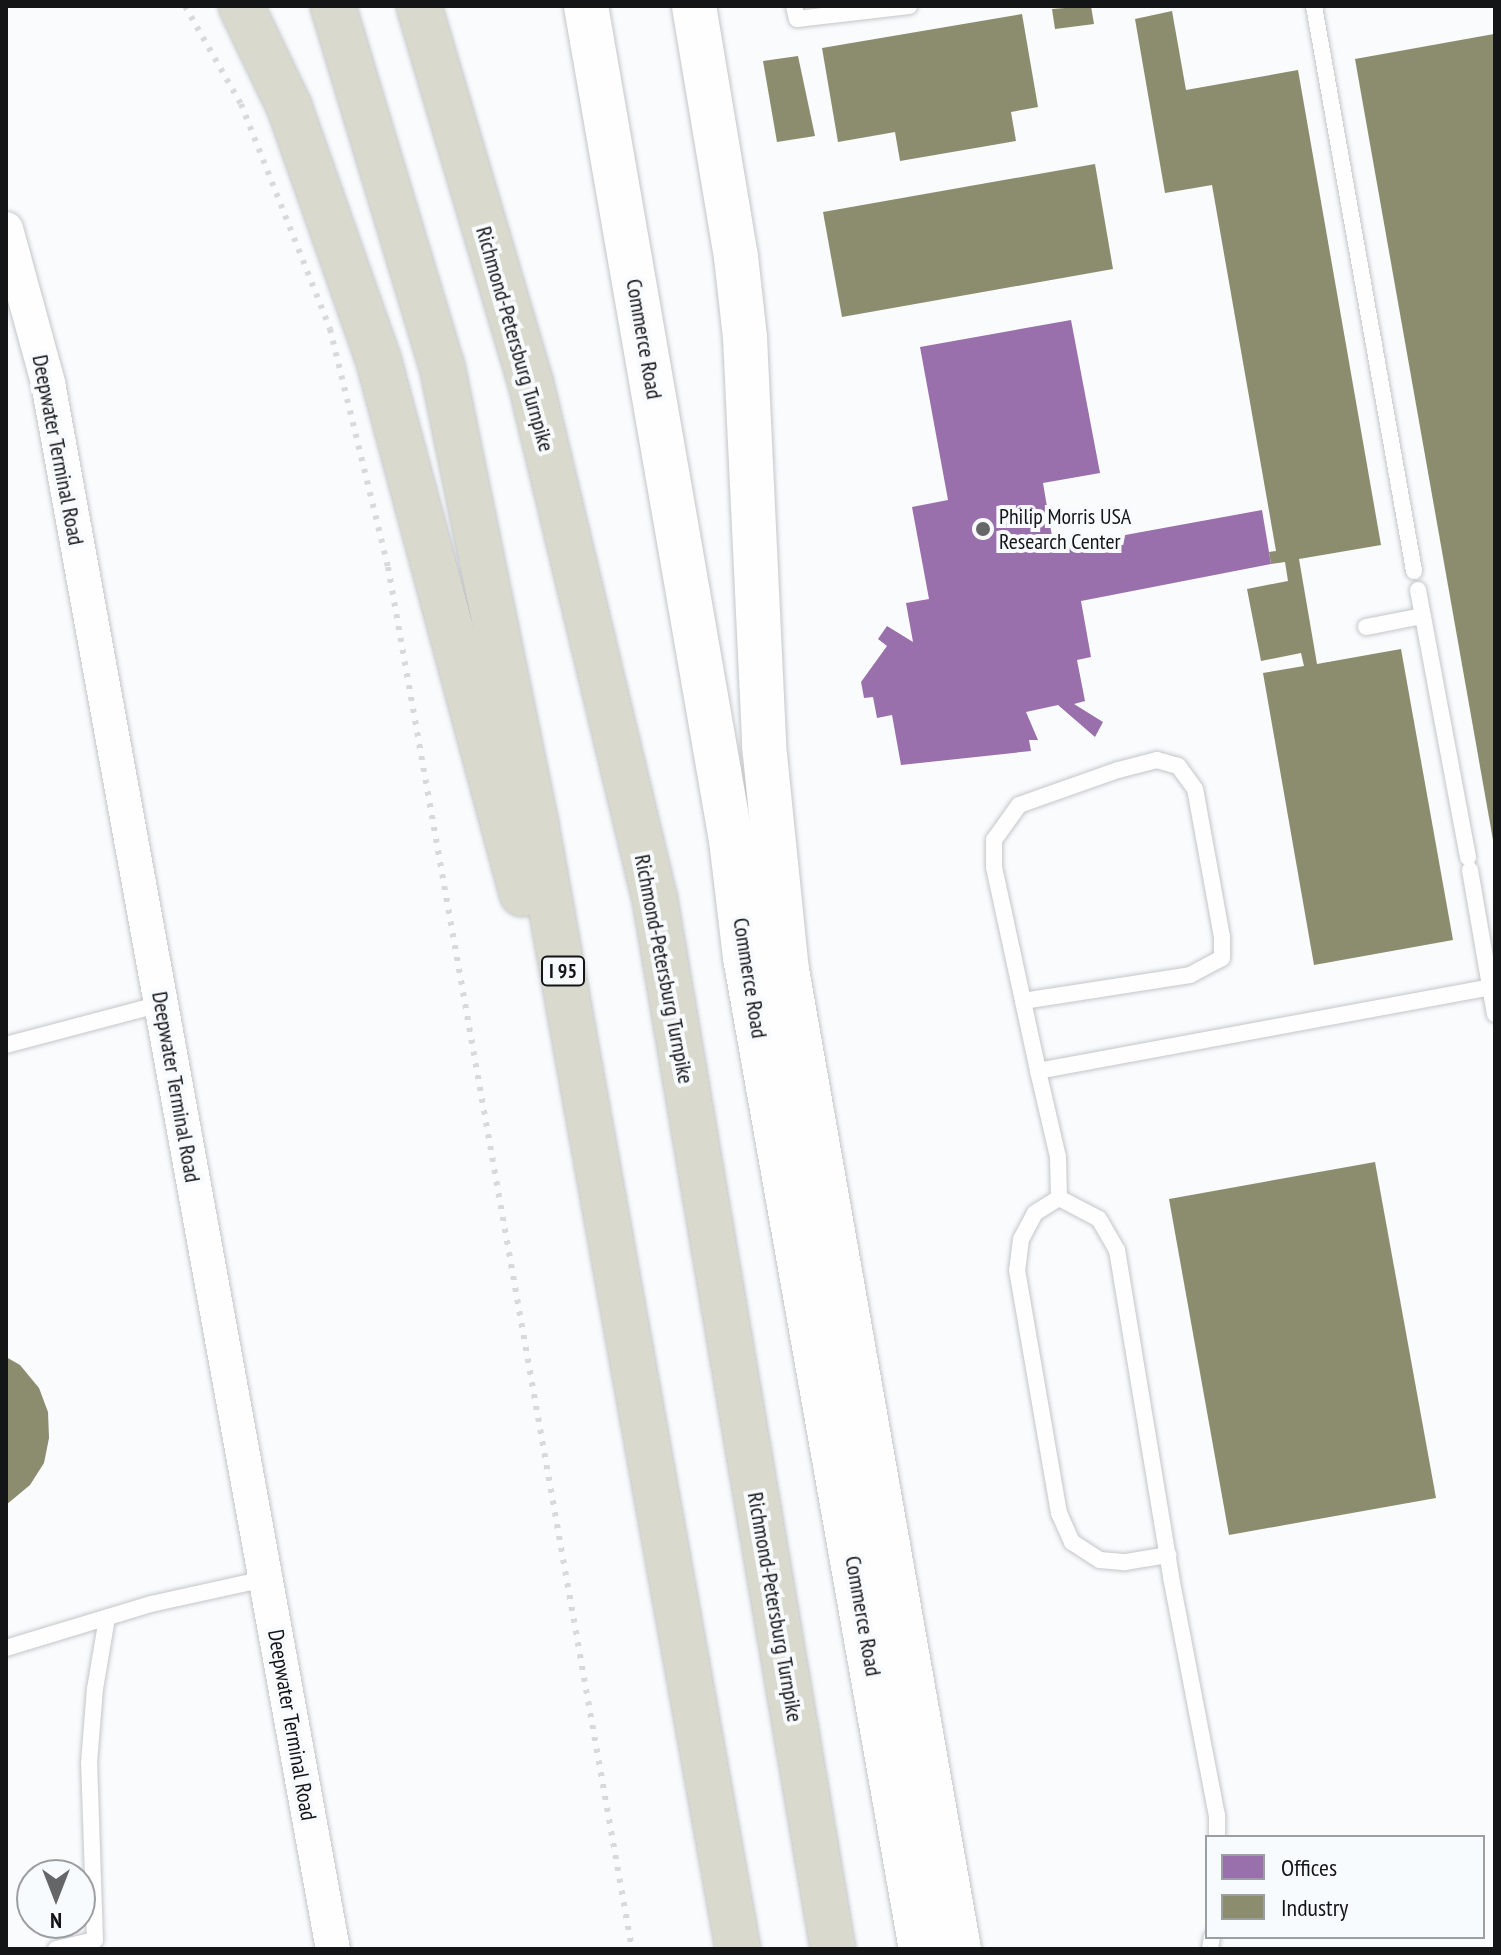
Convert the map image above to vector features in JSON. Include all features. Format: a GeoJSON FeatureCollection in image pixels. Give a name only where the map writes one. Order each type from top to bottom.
{"type":"FeatureCollection","features":[{"type":"Feature","properties":{"kind":"highway"},"geometry":{"type":"LineString","coordinates":[[241,6],[289,106],[379,362],[442,587],[613,1242]]}},
{"type":"Feature","properties":{"kind":"highway","name":"I 95"},"geometry":{"type":"LineString","coordinates":[[333,6],[442,366],[536,824],[738,1949]]}},
{"type":"Feature","properties":{"kind":"highway","name":"Richmond-Petersburg Turnpike"},"geometry":{"type":"LineString","coordinates":[[419,6],[531,384],[655,900],[833,1949]]}},
{"type":"Feature","properties":{"kind":"main road","name":"Commerce Road"},"geometry":{"type":"LineString","coordinates":[[586,6],[731,840],[751,988],[921,1949]]}},
{"type":"Feature","properties":{"kind":"main road","name":"Commerce Road"},"geometry":{"type":"LineString","coordinates":[[694,6],[733,241],[745,337],[752,422],[764,745],[787,970],[959,1949]]}},
{"type":"Feature","properties":{"kind":"street","name":"Deepwater Terminal Road"},"geometry":{"type":"LineString","coordinates":[[6,229],[48,383],[333,1949]]}},
{"type":"Feature","properties":{"kind":"lane"},"geometry":{"type":"LineString","coordinates":[[794,6],[797,19],[909,6]]}},
{"type":"Feature","properties":{"kind":"lane"},"geometry":{"type":"LineString","coordinates":[[1314,6],[1414,571]]}},
{"type":"Feature","properties":{"kind":"lane"},"geometry":{"type":"LineString","coordinates":[[1418,590],[1493,986],[1495,1014]]}},
{"type":"Feature","properties":{"kind":"lane"},"geometry":{"type":"LineString","coordinates":[[1366,627],[1422,616]]}},
{"type":"Feature","properties":{"kind":"lane"},"geometry":{"type":"LineString","coordinates":[[1023,1001],[1190,975],[1222,958],[1222,937],[1195,789],[1178,766],[1157,760],[1118,770],[1019,805],[994,840],[994,867],[1038,1071],[1058,1157],[1059,1198]]}},
{"type":"Feature","properties":{"kind":"lane"},"geometry":{"type":"LineString","coordinates":[[1038,1071],[1493,986]]}},
{"type":"Feature","properties":{"kind":"lane"},"geometry":{"type":"LineString","coordinates":[[6,1045],[161,1004]]}},
{"type":"Feature","properties":{"kind":"lane"},"geometry":{"type":"LineString","coordinates":[[1059,1198],[1099,1219],[1117,1250],[1168,1555],[1217,1815],[1217,1835]]}},
{"type":"Feature","properties":{"kind":"lane"},"geometry":{"type":"LineString","coordinates":[[1059,1198],[1035,1213],[1021,1239],[1017,1270],[1059,1513],[1072,1542],[1100,1560],[1125,1562],[1168,1555]]}},
{"type":"Feature","properties":{"kind":"lane"},"geometry":{"type":"LineString","coordinates":[[6,1648],[151,1604],[265,1579]]}},
{"type":"Feature","properties":{"kind":"lane"},"geometry":{"type":"LineString","coordinates":[[56,1949],[95,1940],[89,1763],[95,1689],[107,1618]]}},
{"type":"Feature","properties":{"kind":"building: Offices","name":"Philip Morris USA Research Center"},"geometry":{"type":"Polygon","coordinates":[[[1071,320],[1100,473],[1043,483],[1054,548],[1262,510],[1271,564],[1081,601],[1091,657],[1077,660],[1085,701],[1074,704],[1103,722],[1095,737],[1058,705],[1026,712],[1038,740],[1029,740],[1031,751],[901,765],[892,715],[877,718],[873,697],[864,698],[861,682],[887,646],[878,639],[887,626],[913,642],[906,603],[929,599],[912,507],[948,500],[920,347],[1071,320]]]}},
{"type":"Feature","properties":{"kind":"building: Industry"},"geometry":{"type":"Polygon","coordinates":[[[1091,6],[1094,24],[1055,29],[1052,9],[1091,6]]]}},
{"type":"Feature","properties":{"kind":"building: Industry"},"geometry":{"type":"Polygon","coordinates":[[[1172,11],[1186,90],[1298,70],[1381,545],[1299,559],[1317,664],[1401,649],[1453,940],[1314,965],[1263,673],[1304,666],[1301,653],[1261,661],[1247,589],[1288,581],[1285,562],[1271,564],[1269,552],[1276,551],[1212,185],[1165,193],[1135,19],[1172,11]]]}},
{"type":"Feature","properties":{"kind":"building: Industry"},"geometry":{"type":"Polygon","coordinates":[[[1022,14],[1038,107],[1011,112],[1016,141],[900,161],[895,132],[838,142],[822,48],[1022,14]]]}},
{"type":"Feature","properties":{"kind":"building: Industry"},"geometry":{"type":"Polygon","coordinates":[[[1494,34],[1495,840],[1493,840],[1355,59],[1494,34]]]}},
{"type":"Feature","properties":{"kind":"building: Industry"},"geometry":{"type":"Polygon","coordinates":[[[798,56],[815,136],[777,142],[763,61],[798,56]]]}},
{"type":"Feature","properties":{"kind":"building: Industry"},"geometry":{"type":"Polygon","coordinates":[[[1095,164],[1113,269],[842,317],[823,212],[1095,164]]]}},
{"type":"Feature","properties":{"kind":"building: Industry"},"geometry":{"type":"Polygon","coordinates":[[[1375,1162],[1436,1498],[1229,1535],[1169,1199],[1375,1162]]]}},
{"type":"Feature","properties":{"kind":"building: Industry"},"geometry":{"type":"Polygon","coordinates":[[[6,1357],[20,1365],[39,1388],[48,1412],[49,1438],[44,1463],[30,1485],[6,1505],[6,1357]]]}},
{"type":"Feature","properties":{"kind":"railway"},"geometry":{"type":"LineString","coordinates":[[185,6],[241,104],[330,329],[388,567],[632,1949]]}},
{"type":"Feature","properties":{"kind":"place","name":"Philip Morris USA Research Center"},"geometry":{"type":"Point","coordinates":[983,529]}}]}
